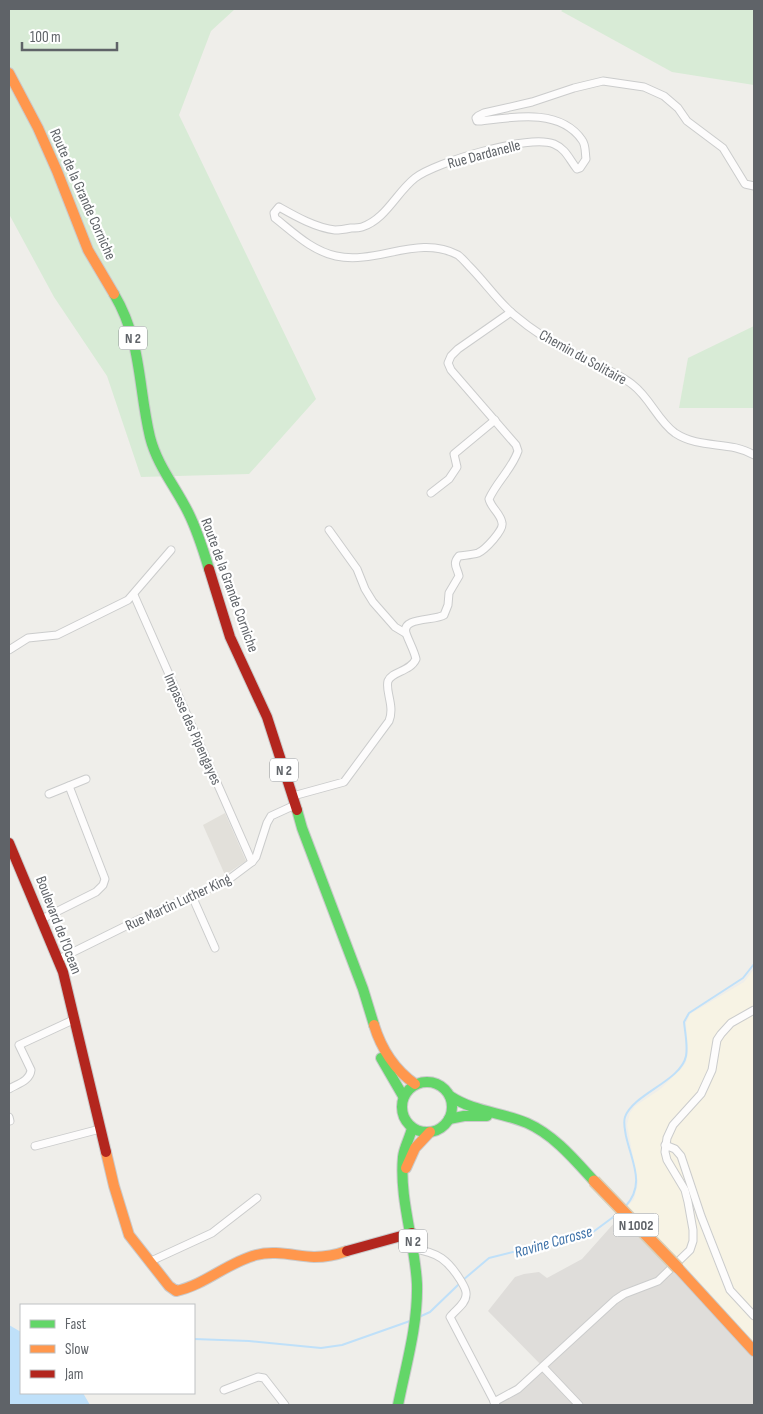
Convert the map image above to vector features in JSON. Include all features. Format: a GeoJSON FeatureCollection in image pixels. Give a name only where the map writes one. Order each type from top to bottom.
{"type":"FeatureCollection","features":[{"type":"Feature","properties":{"kind":"main road","name":"Route de la Grande Corniche"},"geometry":{"type":"LineString","coordinates":[[9,73],[38,128],[88,250],[120,304],[130,328],[137,353],[150,438],[159,464],[187,510],[198,533],[230,637],[267,717],[302,828],[363,989],[376,1032],[380,1057],[404,1096]]}},
{"type":"Feature","properties":{"kind":"main road","name":"Boulevard de l'Ocean"},"geometry":{"type":"LineString","coordinates":[[9,843],[59,959],[114,1186],[129,1235],[169,1286],[176,1291],[182,1290],[255,1255],[270,1253],[314,1257],[331,1256],[412,1234]]}},
{"type":"Feature","properties":{"kind":"main road","name":"Route de la Grande Corniche"},"geometry":{"type":"LineString","coordinates":[[376,1032],[392,1064],[415,1084]]}},
{"type":"Feature","properties":{"kind":"main road"},"geometry":{"type":"LineString","coordinates":[[432,1082],[443,1087],[450,1096],[452,1108],[450,1119],[441,1129],[423,1132],[407,1124],[402,1113],[402,1102],[404,1096],[415,1084],[432,1082]]}},
{"type":"Feature","properties":{"kind":"main road","name":"N 1002"},"geometry":{"type":"LineString","coordinates":[[450,1096],[468,1107],[513,1119],[532,1126],[549,1136],[573,1157],[754,1350]]}},
{"type":"Feature","properties":{"kind":"main road","name":"N 1002"},"geometry":{"type":"LineString","coordinates":[[450,1119],[464,1116],[493,1116],[513,1119]]}},
{"type":"Feature","properties":{"kind":"main road","name":"N 2"},"geometry":{"type":"LineString","coordinates":[[398,1405],[414,1334],[417,1304],[414,1249],[402,1158],[412,1128]]}},
{"type":"Feature","properties":{"kind":"main road","name":"N 2"},"geometry":{"type":"LineString","coordinates":[[404,1179],[408,1161],[419,1143],[430,1132]]}},
{"type":"Feature","properties":{"kind":"street","name":"Rue Dardanelle"},"geometry":{"type":"LineString","coordinates":[[511,312],[459,256],[433,248],[416,248],[372,257],[350,258],[335,256],[306,243],[275,218],[274,213],[279,207],[324,227],[336,230],[362,227],[379,216],[414,179],[426,172],[460,159],[523,143],[553,144],[564,150],[577,169],[580,168],[586,159],[584,142],[569,128],[556,122],[528,117],[481,121],[476,118],[484,113],[532,102],[574,88],[604,81],[644,86],[664,96],[678,108],[687,121],[723,148],[745,184],[754,186]]}},
{"type":"Feature","properties":{"kind":"street"},"geometry":{"type":"LineString","coordinates":[[329,530],[357,569],[365,589],[395,627],[406,633],[406,626],[411,622],[444,615],[448,605],[449,593],[459,576],[454,564],[455,560],[459,556],[476,554],[482,551],[502,529],[503,523],[490,504],[489,499],[516,459],[518,451],[516,445],[451,370],[448,363],[458,348],[511,312]]}},
{"type":"Feature","properties":{"kind":"street","name":"Chemin du Solitaire"},"geometry":{"type":"LineString","coordinates":[[511,312],[546,339],[634,385],[676,433],[698,443],[736,447],[754,455]]}},
{"type":"Feature","properties":{"kind":"street"},"geometry":{"type":"LineString","coordinates":[[431,493],[457,467],[454,454],[495,420]]}},
{"type":"Feature","properties":{"kind":"street"},"geometry":{"type":"LineString","coordinates":[[9,650],[28,638],[56,635],[128,600],[171,550]]}},
{"type":"Feature","properties":{"kind":"street","name":"Impasse des Pipengayes"},"geometry":{"type":"LineString","coordinates":[[134,595],[252,862]]}},
{"type":"Feature","properties":{"kind":"street","name":"Rue Martin Luther King"},"geometry":{"type":"LineString","coordinates":[[59,959],[140,919],[228,880],[256,857],[271,816],[294,801],[344,782],[389,721],[392,709],[388,680],[411,667],[416,659],[414,648],[406,633]]}},
{"type":"Feature","properties":{"kind":"street"},"geometry":{"type":"LineString","coordinates":[[48,794],[86,779]]}},
{"type":"Feature","properties":{"kind":"street"},"geometry":{"type":"LineString","coordinates":[[42,920],[96,892],[103,886],[105,879],[69,786]]}},
{"type":"Feature","properties":{"kind":"street"},"geometry":{"type":"LineString","coordinates":[[192,896],[215,948]]}},
{"type":"Feature","properties":{"kind":"street"},"geometry":{"type":"LineString","coordinates":[[414,1249],[428,1250],[443,1258],[455,1270],[464,1287],[465,1299],[450,1317],[495,1404],[518,1389],[615,1300],[624,1294],[658,1281],[690,1250],[693,1241],[693,1230],[685,1190],[667,1160],[665,1145],[673,1125],[701,1094],[712,1070],[717,1040],[731,1023],[754,1010]]}},
{"type":"Feature","properties":{"kind":"street"},"geometry":{"type":"LineString","coordinates":[[9,1089],[28,1078],[31,1074],[31,1070],[19,1045],[74,1020]]}},
{"type":"Feature","properties":{"kind":"street"},"geometry":{"type":"LineString","coordinates":[[35,1146],[100,1129]]}},
{"type":"Feature","properties":{"kind":"street"},"geometry":{"type":"LineString","coordinates":[[665,1145],[675,1149],[681,1156],[730,1290],[754,1316]]}},
{"type":"Feature","properties":{"kind":"street"},"geometry":{"type":"LineString","coordinates":[[149,1262],[218,1230],[258,1198]]}},
{"type":"Feature","properties":{"kind":"street"},"geometry":{"type":"LineString","coordinates":[[543,1367],[578,1405]]}},
{"type":"Feature","properties":{"kind":"street"},"geometry":{"type":"LineString","coordinates":[[224,1390],[258,1377],[264,1378],[285,1405]]}},
{"type":"Feature","properties":{"kind":"shaded area"},"geometry":{"type":"Polygon","coordinates":[[[225,813],[246,861],[225,875],[203,825],[225,813]]]}},
{"type":"Feature","properties":{"kind":"shaded area"},"geometry":{"type":"Polygon","coordinates":[[[754,969],[754,1350],[626,1208],[634,1199],[638,1183],[627,1125],[630,1113],[635,1106],[659,1090],[686,1062],[688,1052],[686,1023],[690,1014],[744,982],[754,969]]]}},
{"type":"Feature","properties":{"kind":"shaded area"},"geometry":{"type":"Polygon","coordinates":[[[624,1212],[754,1351],[754,1405],[496,1405],[543,1367],[488,1311],[515,1277],[539,1272],[547,1278],[582,1259],[624,1212]]]}},
{"type":"Feature","properties":{"kind":"green space"},"geometry":{"type":"Polygon","coordinates":[[[9,9],[235,9],[211,31],[179,115],[316,399],[249,474],[141,477],[107,376],[54,297],[9,214],[9,9]]]}},
{"type":"Feature","properties":{"kind":"green space"},"geometry":{"type":"Polygon","coordinates":[[[564,9],[754,9],[754,85],[672,72],[561,11],[564,9]]]}},
{"type":"Feature","properties":{"kind":"green space"},"geometry":{"type":"Polygon","coordinates":[[[754,326],[754,408],[679,408],[688,358],[754,326]]]}},
{"type":"Feature","properties":{"kind":"water"},"geometry":{"type":"Polygon","coordinates":[[[9,1325],[20,1331],[20,1394],[84,1394],[90,1405],[9,1405],[9,1325]]]}},
{"type":"Feature","properties":{"kind":"waterway","name":"Ravine Carosse"},"geometry":{"type":"LineString","coordinates":[[625,1207],[635,1190],[636,1182],[636,1173],[625,1129],[625,1117],[637,1101],[667,1080],[682,1065],[687,1052],[684,1022],[689,1013],[743,978],[754,964]]}},
{"type":"Feature","properties":{"kind":"waterway","name":"Ravine Carosse"},"geometry":{"type":"LineString","coordinates":[[463,1280],[489,1258],[593,1232],[620,1212]]}},
{"type":"Feature","properties":{"kind":"waterway","name":"Ravine Carosse"},"geometry":{"type":"LineString","coordinates":[[419,1317],[430,1312],[459,1284]]}},
{"type":"Feature","properties":{"kind":"waterway","name":"Ravine Carosse"},"geometry":{"type":"LineString","coordinates":[[195,1339],[249,1341],[321,1348],[342,1345],[410,1321]]}},
{"type":"Feature","properties":{"kind":"traffic: fast"},"geometry":{"type":"LineString","coordinates":[[114,294],[130,329],[135,347],[146,418],[153,447],[191,519],[209,569]]}},
{"type":"Feature","properties":{"kind":"traffic: fast"},"geometry":{"type":"LineString","coordinates":[[297,810],[302,828],[363,989],[374,1025]]}},
{"type":"Feature","properties":{"kind":"traffic: fast"},"geometry":{"type":"LineString","coordinates":[[381,1058],[403,1096]]}},
{"type":"Feature","properties":{"kind":"traffic: fast"},"geometry":{"type":"LineString","coordinates":[[432,1082],[445,1089],[451,1097],[452,1107],[451,1117],[445,1125],[437,1131],[422,1132],[409,1125],[403,1117],[402,1102],[409,1089],[417,1083],[432,1082]]}},
{"type":"Feature","properties":{"kind":"traffic: fast"},"geometry":{"type":"LineString","coordinates":[[450,1096],[478,1109],[517,1119],[537,1128],[563,1148],[594,1181]]}},
{"type":"Feature","properties":{"kind":"traffic: fast"},"geometry":{"type":"LineString","coordinates":[[449,1119],[464,1116],[487,1116]]}},
{"type":"Feature","properties":{"kind":"traffic: fast"},"geometry":{"type":"LineString","coordinates":[[398,1405],[411,1345],[417,1299],[416,1268],[405,1205],[402,1173],[404,1153],[412,1128]]}},
{"type":"Feature","properties":{"kind":"traffic: slow"},"geometry":{"type":"LineString","coordinates":[[9,73],[38,128],[88,250],[114,294]]}},
{"type":"Feature","properties":{"kind":"traffic: slow"},"geometry":{"type":"LineString","coordinates":[[374,1025],[390,1058],[401,1072],[415,1084]]}},
{"type":"Feature","properties":{"kind":"traffic: slow"},"geometry":{"type":"LineString","coordinates":[[406,1168],[415,1148],[430,1132]]}},
{"type":"Feature","properties":{"kind":"traffic: slow"},"geometry":{"type":"LineString","coordinates":[[106,1152],[129,1235],[169,1286],[176,1291],[197,1284],[246,1258],[256,1255],[278,1253],[318,1257],[347,1251]]}},
{"type":"Feature","properties":{"kind":"traffic: slow"},"geometry":{"type":"LineString","coordinates":[[594,1181],[678,1268]]}},
{"type":"Feature","properties":{"kind":"traffic: slow"},"geometry":{"type":"LineString","coordinates":[[678,1268],[754,1351]]}},
{"type":"Feature","properties":{"kind":"traffic: jam"},"geometry":{"type":"LineString","coordinates":[[209,569],[230,637],[267,717],[297,810]]}},
{"type":"Feature","properties":{"kind":"traffic: jam"},"geometry":{"type":"LineString","coordinates":[[9,843],[63,972],[106,1152]]}},
{"type":"Feature","properties":{"kind":"traffic: jam"},"geometry":{"type":"LineString","coordinates":[[347,1251],[412,1233]]}}]}
